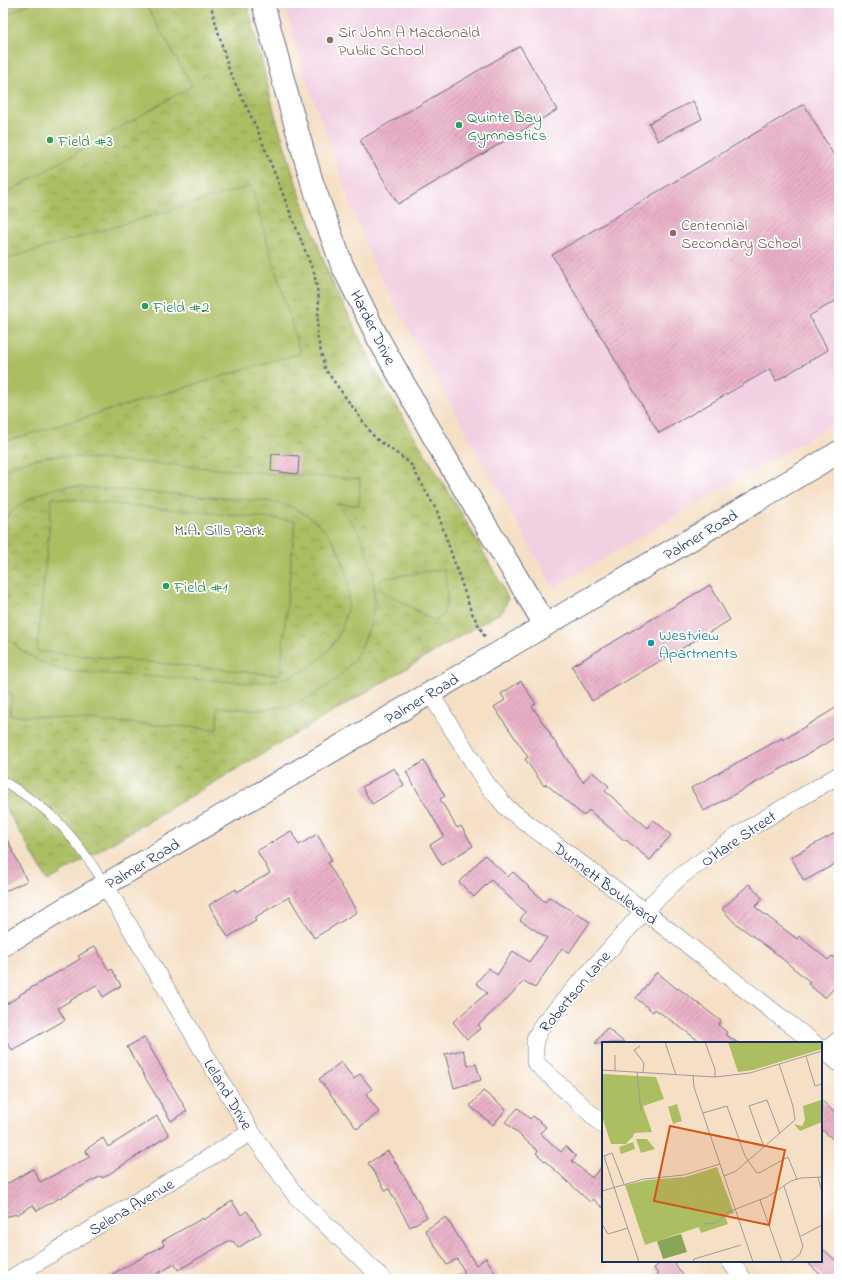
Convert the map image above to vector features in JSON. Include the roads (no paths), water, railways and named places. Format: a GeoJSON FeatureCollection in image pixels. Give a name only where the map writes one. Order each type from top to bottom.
{"type":"FeatureCollection","features":[{"type":"Feature","properties":{"kind":"street","name":"Harder Drive"},"geometry":{"type":"LineString","coordinates":[[263,3],[312,182],[342,265],[378,338],[444,455],[545,625]]}},
{"type":"Feature","properties":{"kind":"street","name":"Palmer Road"},"geometry":{"type":"LineString","coordinates":[[3,945],[839,452]]}},
{"type":"Feature","properties":{"kind":"street","name":"Dunnett Boulevard"},"geometry":{"type":"LineString","coordinates":[[430,693],[486,783],[507,808],[644,911],[814,1042]]}},
{"type":"Feature","properties":{"kind":"street","name":"O'Hare Street"},"geometry":{"type":"LineString","coordinates":[[644,911],[682,875],[746,830],[839,774]]}},
{"type":"Feature","properties":{"kind":"street","name":"Leland Drive"},"geometry":{"type":"LineString","coordinates":[[105,885],[251,1132],[296,1196],[382,1279]]}},
{"type":"Feature","properties":{"kind":"street","name":"Robertson Lane"},"geometry":{"type":"LineString","coordinates":[[602,1124],[535,1062],[535,1039],[543,1024],[644,911]]}},
{"type":"Feature","properties":{"kind":"street"},"geometry":{"type":"LineString","coordinates":[[822,1046],[839,1040]]}},
{"type":"Feature","properties":{"kind":"street","name":"Dunnett Boulevard"},"geometry":{"type":"LineString","coordinates":[[822,1049],[839,1063]]}},
{"type":"Feature","properties":{"kind":"street","name":"Selena Avenue"},"geometry":{"type":"LineString","coordinates":[[10,1279],[251,1132]]}},
{"type":"Feature","properties":{"kind":"street"},"geometry":{"type":"LineString","coordinates":[[731,1262],[743,1279]]}},
{"type":"Feature","properties":{"kind":"lane"},"geometry":{"type":"LineString","coordinates":[[3,781],[27,796],[55,818],[76,842],[105,885]]}},
{"type":"Feature","properties":{"kind":"place","name":"Sir John A Macdonald Public School"},"geometry":{"type":"Point","coordinates":[330,40]}},
{"type":"Feature","properties":{"kind":"place","name":"Quinte Bay Gymnastics"},"geometry":{"type":"Point","coordinates":[459,125]}},
{"type":"Feature","properties":{"kind":"place","name":"Field #3"},"geometry":{"type":"Point","coordinates":[50,140]}},
{"type":"Feature","properties":{"kind":"place","name":"Centennial Secondary School"},"geometry":{"type":"Point","coordinates":[673,233]}},
{"type":"Feature","properties":{"kind":"place","name":"Field #2"},"geometry":{"type":"Point","coordinates":[145,306]}},
{"type":"Feature","properties":{"kind":"place","name":"Field #1"},"geometry":{"type":"Point","coordinates":[166,586]}},
{"type":"Feature","properties":{"kind":"place","name":"Westview Apartments"},"geometry":{"type":"Point","coordinates":[651,643]}},
{"type":"Feature","properties":{"kind":"park label","name":"M.A. Sills Park"},"geometry":{"type":"Point","coordinates":[219,529]}}]}
